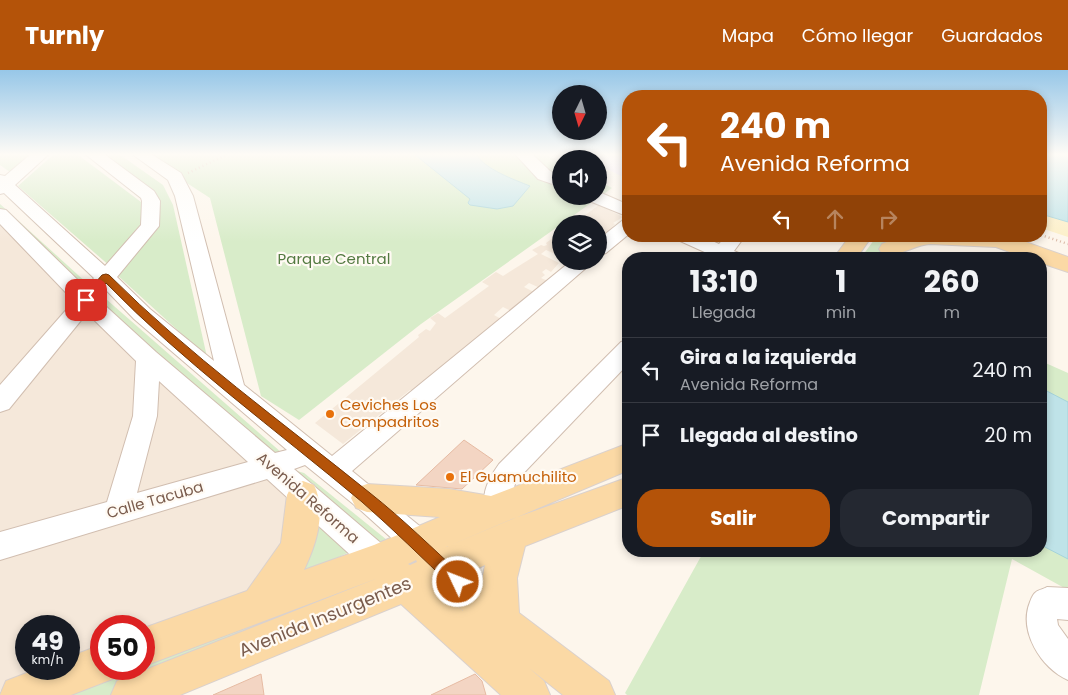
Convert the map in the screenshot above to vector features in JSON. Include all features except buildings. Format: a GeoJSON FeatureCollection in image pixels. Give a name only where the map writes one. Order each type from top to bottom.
{"type":"FeatureCollection","features":[{"type":"Feature","properties":{"kind":"main road"},"geometry":{"type":"LineString","coordinates":[[890,248],[906,242]]}},
{"type":"Feature","properties":{"kind":"main road"},"geometry":{"type":"LineString","coordinates":[[1011,242],[1036,252]]}},
{"type":"Feature","properties":{"kind":"main road"},"geometry":{"type":"LineString","coordinates":[[1018,242],[1068,254]]}},
{"type":"Feature","properties":{"kind":"main road"},"geometry":{"type":"LineString","coordinates":[[1047,257],[1068,265]]}},
{"type":"Feature","properties":{"kind":"main road","name":"Avenida Insurgentes"},"geometry":{"type":"LineString","coordinates":[[131,695],[444,568],[501,518],[622,459]]}},
{"type":"Feature","properties":{"kind":"main road","name":"Avenida Insurgentes"},"geometry":{"type":"LineString","coordinates":[[155,643],[378,560],[417,542],[501,518],[622,492]]}},
{"type":"Feature","properties":{"kind":"main road"},"geometry":{"type":"LineString","coordinates":[[260,603],[284,571],[296,549],[301,530],[303,496]]}},
{"type":"Feature","properties":{"kind":"main road"},"geometry":{"type":"LineString","coordinates":[[367,498],[449,504],[501,518],[498,594],[502,623]]}},
{"type":"Feature","properties":{"kind":"main road"},"geometry":{"type":"LineString","coordinates":[[417,542],[502,623],[595,695]]}},
{"type":"Feature","properties":{"kind":"main road","name":"Avenida Reforma"},"geometry":{"type":"LineString","coordinates":[[378,560],[530,695]]}},
{"type":"Feature","properties":{"kind":"main road"},"geometry":{"type":"LineString","coordinates":[[20,695],[90,668]]}},
{"type":"Feature","properties":{"kind":"street"},"geometry":{"type":"LineString","coordinates":[[0,402],[147,231],[151,222],[151,201],[148,194],[134,183]]}},
{"type":"Feature","properties":{"kind":"street"},"geometry":{"type":"LineString","coordinates":[[178,183],[188,206],[233,389]]}},
{"type":"Feature","properties":{"kind":"street"},"geometry":{"type":"LineString","coordinates":[[2,184],[106,277],[142,314],[332,472],[367,498],[417,542]]}},
{"type":"Feature","properties":{"kind":"street"},"geometry":{"type":"LineString","coordinates":[[607,202],[622,209]]}},
{"type":"Feature","properties":{"kind":"street","name":"Avenida Reforma"},"geometry":{"type":"LineString","coordinates":[[0,214],[86,300],[148,358],[378,560]]}},
{"type":"Feature","properties":{"kind":"street"},"geometry":{"type":"LineString","coordinates":[[607,242],[622,230]]}},
{"type":"Feature","properties":{"kind":"street"},"geometry":{"type":"LineString","coordinates":[[696,242],[715,252]]}},
{"type":"Feature","properties":{"kind":"street"},"geometry":{"type":"LineString","coordinates":[[332,472],[573,270]]}},
{"type":"Feature","properties":{"kind":"street"},"geometry":{"type":"LineString","coordinates":[[501,518],[498,487],[508,472],[622,355]]}},
{"type":"Feature","properties":{"kind":"street"},"geometry":{"type":"LineString","coordinates":[[118,511],[145,416],[148,358]]}},
{"type":"Feature","properties":{"kind":"street","name":"Calle Tacuba"},"geometry":{"type":"LineString","coordinates":[[0,546],[272,466],[309,453]]}},
{"type":"Feature","properties":{"kind":"street"},"geometry":{"type":"LineString","coordinates":[[1068,604],[1047,603],[1043,607],[1041,617],[1041,626],[1048,638],[1068,663]]}},
{"type":"Feature","properties":{"kind":"path"},"geometry":{"type":"LineString","coordinates":[[1047,237],[1068,244]]}},
{"type":"Feature","properties":{"kind":"shaded area"},"geometry":{"type":"Polygon","coordinates":[[[599,205],[622,216],[613,223],[615,224],[607,233],[607,215],[585,215],[599,205]]]}},
{"type":"Feature","properties":{"kind":"shaded area"},"geometry":{"type":"Polygon","coordinates":[[[0,223],[78,304],[0,396],[0,223]]]}},
{"type":"Feature","properties":{"kind":"shaded area"},"geometry":{"type":"Polygon","coordinates":[[[552,239],[552,253],[546,250],[541,254],[552,260],[553,270],[551,272],[546,269],[542,272],[545,275],[541,278],[548,281],[540,288],[529,283],[524,287],[536,293],[513,312],[503,307],[494,315],[503,320],[419,385],[417,393],[410,390],[343,444],[315,423],[419,337],[418,335],[426,329],[430,331],[436,323],[430,318],[438,313],[445,318],[489,286],[482,282],[496,272],[503,276],[538,254],[532,250],[541,245],[547,245],[546,243],[552,239]]]}},
{"type":"Feature","properties":{"kind":"shaded area"},"geometry":{"type":"Polygon","coordinates":[[[83,309],[142,365],[142,383],[113,507],[0,540],[0,409],[83,309]]]}},
{"type":"Feature","properties":{"kind":"shaded area"},"geometry":{"type":"Polygon","coordinates":[[[154,374],[255,466],[127,503],[154,374]]]}},
{"type":"Feature","properties":{"kind":"shaded area"},"geometry":{"type":"Polygon","coordinates":[[[265,473],[297,503],[262,591],[155,632],[155,615],[90,615],[90,656],[80,661],[80,615],[15,615],[15,680],[29,680],[0,691],[0,551],[265,473]]]}},
{"type":"Feature","properties":{"kind":"green space"},"geometry":{"type":"Polygon","coordinates":[[[21,183],[116,183],[141,202],[143,223],[111,267],[18,186],[21,183]]]}},
{"type":"Feature","properties":{"kind":"green space"},"geometry":{"type":"Polygon","coordinates":[[[139,183],[160,183],[173,205],[207,357],[115,273],[156,225],[153,193],[139,183]]]}},
{"type":"Feature","properties":{"kind":"green space","name":"Parque Central"},"geometry":{"type":"Polygon","coordinates":[[[187,183],[552,183],[552,205],[588,205],[574,215],[552,215],[552,231],[421,324],[299,420],[261,396],[210,198],[187,183]]]}},
{"type":"Feature","properties":{"kind":"green space","name":"Parque Central"},"geometry":{"type":"Polygon","coordinates":[[[607,185],[612,188],[607,192],[607,185]]]}},
{"type":"Feature","properties":{"kind":"green space"},"geometry":{"type":"Polygon","coordinates":[[[0,204],[89,285],[82,290],[0,220],[0,204]]]}},
{"type":"Feature","properties":{"kind":"green space"},"geometry":{"type":"Polygon","coordinates":[[[873,242],[886,242],[880,252],[865,252],[873,242]]]}},
{"type":"Feature","properties":{"kind":"green space"},"geometry":{"type":"Polygon","coordinates":[[[106,299],[282,453],[273,460],[99,301],[106,299]]]}},
{"type":"Feature","properties":{"kind":"green space"},"geometry":{"type":"Polygon","coordinates":[[[1047,364],[1068,373],[1068,590],[1012,559],[979,695],[627,695],[625,693],[701,557],[1047,557],[1047,364]]]}},
{"type":"Feature","properties":{"kind":"green space"},"geometry":{"type":"Polygon","coordinates":[[[297,471],[304,473],[387,540],[384,546],[294,477],[297,471]]]}},
{"type":"Feature","properties":{"kind":"green space"},"geometry":{"type":"Polygon","coordinates":[[[318,521],[354,550],[304,573],[296,567],[318,521]]]}},
{"type":"Feature","properties":{"kind":"green space"},"geometry":{"type":"Polygon","coordinates":[[[369,570],[363,584],[155,677],[155,656],[369,570]]]}},
{"type":"Feature","properties":{"kind":"green space"},"geometry":{"type":"Polygon","coordinates":[[[95,680],[148,680],[114,695],[57,695],[95,680]]]}},
{"type":"Feature","properties":{"kind":"sand"},"geometry":{"type":"Polygon","coordinates":[[[1047,216],[1068,222],[1068,237],[1047,230],[1047,216]]]}},
{"type":"Feature","properties":{"kind":"water"},"geometry":{"type":"Polygon","coordinates":[[[450,183],[523,183],[530,186],[513,206],[497,209],[470,205],[468,203],[470,199],[450,183]]]}},
{"type":"Feature","properties":{"kind":"water"},"geometry":{"type":"Polygon","coordinates":[[[1047,183],[1068,183],[1068,222],[1047,216],[1047,183]]]}},
{"type":"Feature","properties":{"kind":"water"},"geometry":{"type":"Polygon","coordinates":[[[1047,391],[1068,402],[1068,559],[1047,548],[1047,391]]]}},
{"type":"Feature","properties":{"kind":"place","name":"Ceviches Los Compadritos"},"geometry":{"type":"Point","coordinates":[330,414]}},
{"type":"Feature","properties":{"kind":"place","name":"El Guamuchilito"},"geometry":{"type":"Point","coordinates":[450,477]}},
{"type":"Feature","properties":{"kind":"route"},"geometry":{"type":"LineString","coordinates":[[86,300],[106,277],[142,314],[309,453],[367,498],[417,542],[458,582]]}}]}
